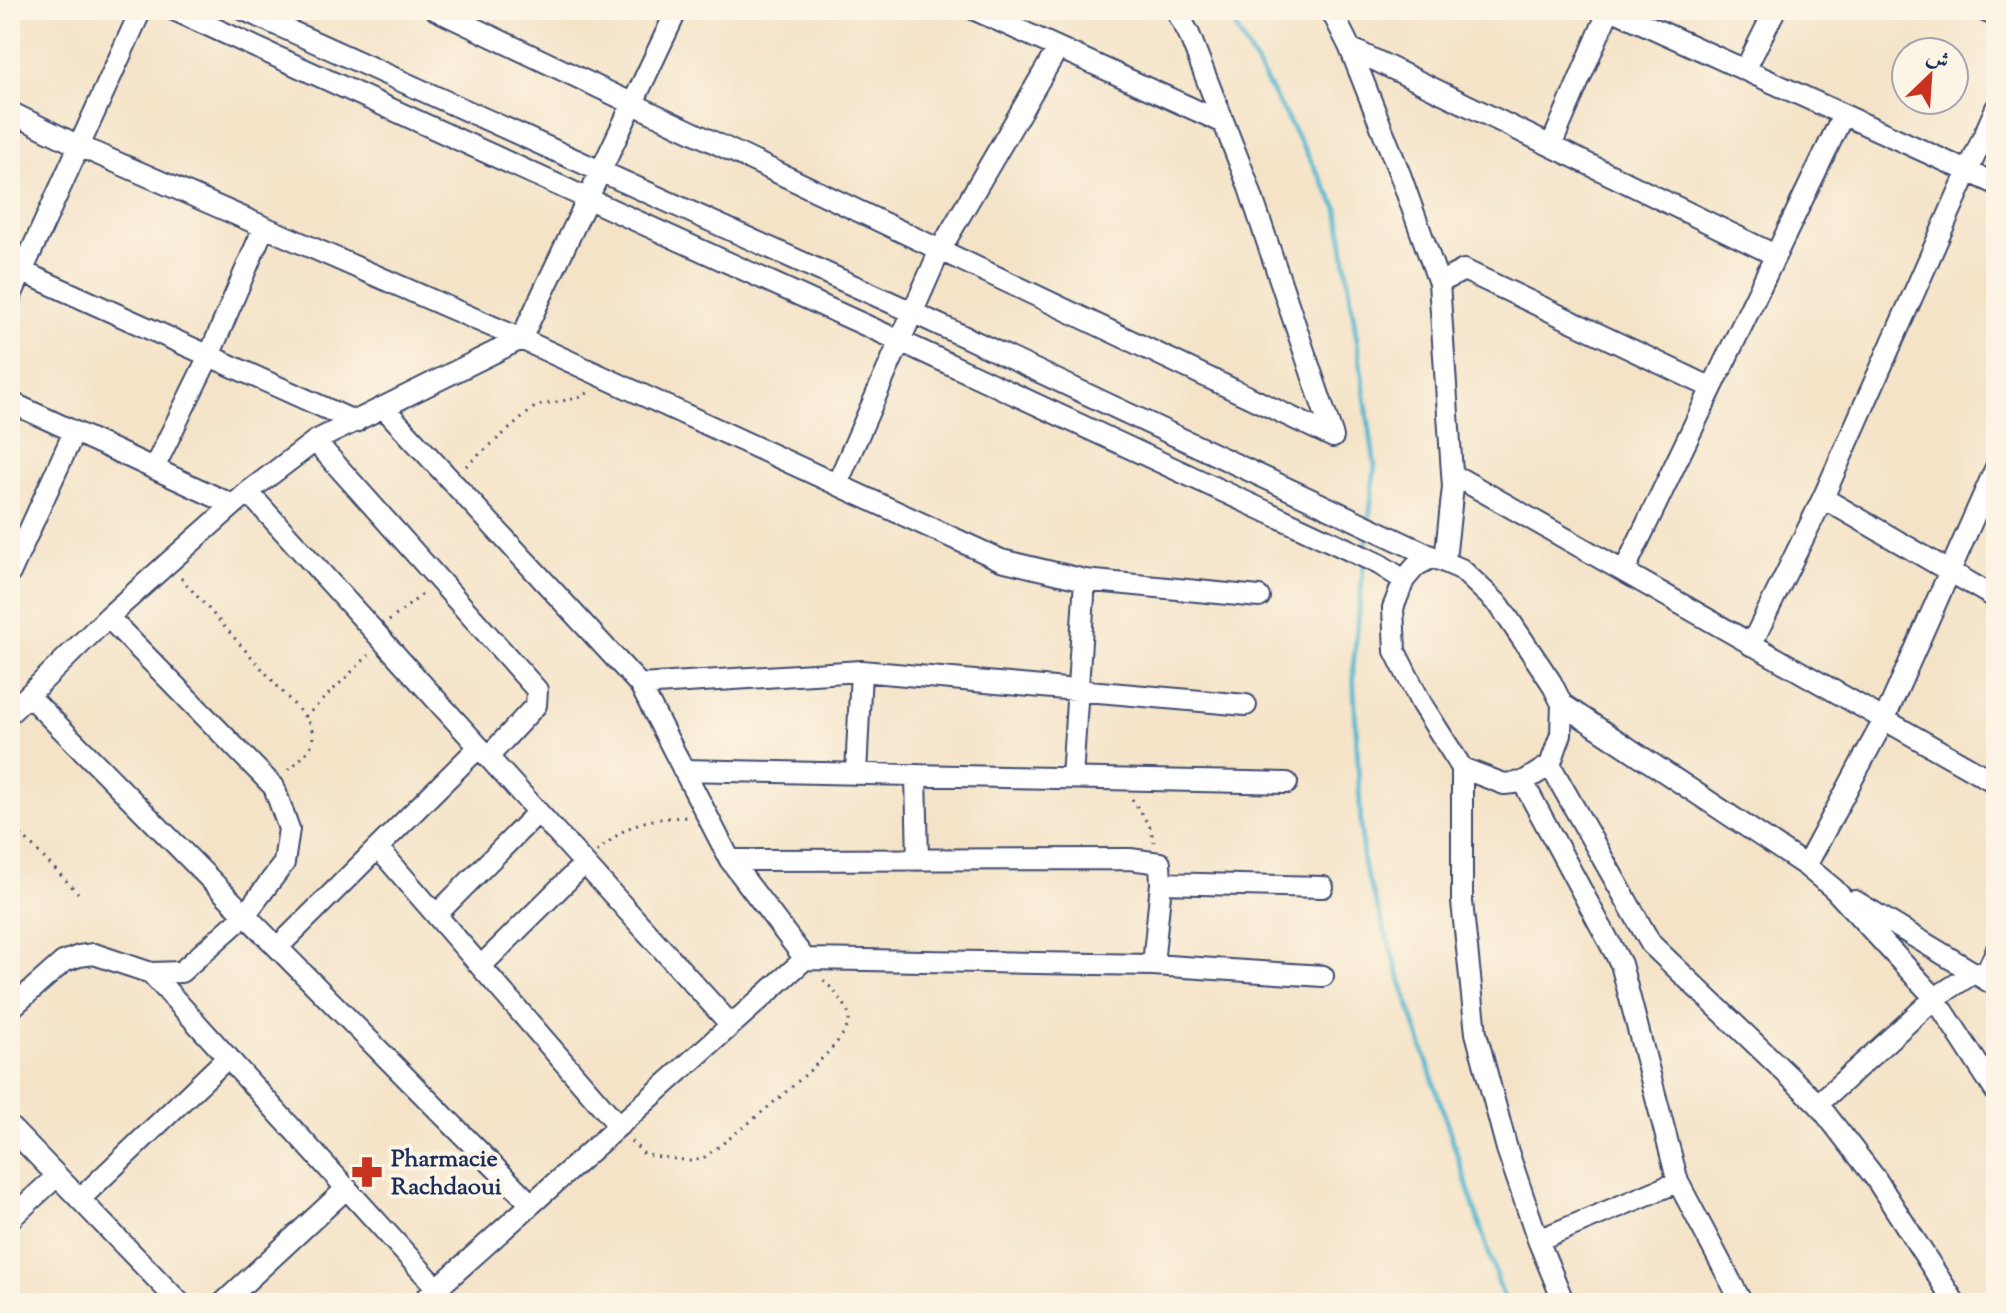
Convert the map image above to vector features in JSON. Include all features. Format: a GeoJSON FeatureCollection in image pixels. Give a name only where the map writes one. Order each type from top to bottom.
{"type":"FeatureCollection","features":[{"type":"Feature","properties":{"kind":"street"},"geometry":{"type":"LineString","coordinates":[[10,298],[16,268],[79,146],[141,10]]}},
{"type":"Feature","properties":{"kind":"street"},"geometry":{"type":"LineString","coordinates":[[174,10],[900,341],[1379,564],[1404,580]]}},
{"type":"Feature","properties":{"kind":"street"},"geometry":{"type":"LineString","coordinates":[[244,10],[912,312],[1461,569],[1500,606],[1551,682],[1562,704],[1561,734],[1550,765],[1523,782],[1504,784],[1462,768]]}},
{"type":"Feature","properties":{"kind":"street"},"geometry":{"type":"LineString","coordinates":[[436,10],[1333,437],[1247,182],[1189,34],[1176,10]]}},
{"type":"Feature","properties":{"kind":"street"},"geometry":{"type":"LineString","coordinates":[[10,713],[108,617],[240,498],[315,441],[521,339],[677,10]]}},
{"type":"Feature","properties":{"kind":"street"},"geometry":{"type":"LineString","coordinates":[[975,10],[1224,123]]}},
{"type":"Feature","properties":{"kind":"street"},"geometry":{"type":"LineString","coordinates":[[1331,10],[1350,48],[1439,283],[1453,487],[1439,559]]}},
{"type":"Feature","properties":{"kind":"street"},"geometry":{"type":"LineString","coordinates":[[1551,146],[1611,10],[1996,184]]}},
{"type":"Feature","properties":{"kind":"street"},"geometry":{"type":"LineString","coordinates":[[1745,70],[1775,10]]}},
{"type":"Feature","properties":{"kind":"street"},"geometry":{"type":"LineString","coordinates":[[1983,10],[1996,16]]}},
{"type":"Feature","properties":{"kind":"street"},"geometry":{"type":"LineString","coordinates":[[837,484],[940,250],[1058,48]]}},
{"type":"Feature","properties":{"kind":"street"},"geometry":{"type":"LineString","coordinates":[[1350,48],[1775,255]]}},
{"type":"Feature","properties":{"kind":"street"},"geometry":{"type":"LineString","coordinates":[[1751,645],[1823,498],[1996,108]]}},
{"type":"Feature","properties":{"kind":"street"},"geometry":{"type":"LineString","coordinates":[[10,112],[79,146],[521,339],[1001,560],[1085,580],[1259,597]]}},
{"type":"Feature","properties":{"kind":"street"},"geometry":{"type":"LineString","coordinates":[[1624,571],[1843,115]]}},
{"type":"Feature","properties":{"kind":"street"},"geometry":{"type":"LineString","coordinates":[[154,468],[209,356],[264,227]]}},
{"type":"Feature","properties":{"kind":"street"},"geometry":{"type":"LineString","coordinates":[[16,268],[356,422]]}},
{"type":"Feature","properties":{"kind":"street"},"geometry":{"type":"LineString","coordinates":[[1439,283],[1464,270],[1712,388]]}},
{"type":"Feature","properties":{"kind":"street"},"geometry":{"type":"LineString","coordinates":[[10,402],[154,468],[240,498],[379,637],[731,1025]]}},
{"type":"Feature","properties":{"kind":"street"},"geometry":{"type":"LineString","coordinates":[[383,407],[640,685],[730,860],[805,959]]}},
{"type":"Feature","properties":{"kind":"street"},"geometry":{"type":"LineString","coordinates":[[10,573],[15,548],[74,432]]}},
{"type":"Feature","properties":{"kind":"street"},"geometry":{"type":"LineString","coordinates":[[278,947],[378,848],[536,705],[537,690],[315,441]]}},
{"type":"Feature","properties":{"kind":"street"},"geometry":{"type":"LineString","coordinates":[[1806,866],[1884,720],[1996,467]]}},
{"type":"Feature","properties":{"kind":"street"},"geometry":{"type":"LineString","coordinates":[[1453,487],[1461,479],[1466,481],[1996,783]]}},
{"type":"Feature","properties":{"kind":"street"},"geometry":{"type":"LineString","coordinates":[[1823,498],[1996,598]]}},
{"type":"Feature","properties":{"kind":"street"},"geometry":{"type":"LineString","coordinates":[[1439,559],[1416,566],[1404,580],[1393,608],[1395,651],[1421,703],[1462,768],[1462,902],[1476,1033],[1507,1149],[1538,1240],[1564,1303]]}},
{"type":"Feature","properties":{"kind":"street"},"geometry":{"type":"LineString","coordinates":[[1072,778],[1085,580]]}},
{"type":"Feature","properties":{"kind":"street"},"geometry":{"type":"LineString","coordinates":[[10,1009],[63,962],[79,956],[94,954],[151,973],[181,972],[245,915],[284,863],[289,829],[274,787],[108,617]]}},
{"type":"Feature","properties":{"kind":"street"},"geometry":{"type":"LineString","coordinates":[[640,685],[861,671],[1246,705]]}},
{"type":"Feature","properties":{"kind":"street"},"geometry":{"type":"LineString","coordinates":[[856,774],[861,671]]}},
{"type":"Feature","properties":{"kind":"street"},"geometry":{"type":"LineString","coordinates":[[29,696],[531,1204]]}},
{"type":"Feature","properties":{"kind":"street"},"geometry":{"type":"LineString","coordinates":[[1562,704],[1806,866],[1834,889],[1935,998],[1996,1092]]}},
{"type":"Feature","properties":{"kind":"street"},"geometry":{"type":"LineString","coordinates":[[1550,765],[1651,944],[1818,1104],[1876,1179],[1955,1303]]}},
{"type":"Feature","properties":{"kind":"street"},"geometry":{"type":"LineString","coordinates":[[683,770],[1287,783]]}},
{"type":"Feature","properties":{"kind":"street"},"geometry":{"type":"LineString","coordinates":[[916,775],[918,860]]}},
{"type":"Feature","properties":{"kind":"street"},"geometry":{"type":"LineString","coordinates":[[1523,782],[1621,964],[1678,1182],[1742,1303]]}},
{"type":"Feature","properties":{"kind":"street"},"geometry":{"type":"LineString","coordinates":[[436,915],[538,812]]}},
{"type":"Feature","properties":{"kind":"street"},"geometry":{"type":"LineString","coordinates":[[378,848],[619,1126]]}},
{"type":"Feature","properties":{"kind":"street"},"geometry":{"type":"LineString","coordinates":[[730,860],[1130,859],[1160,873],[1323,887]]}},
{"type":"Feature","properties":{"kind":"street"},"geometry":{"type":"LineString","coordinates":[[481,966],[584,864]]}},
{"type":"Feature","properties":{"kind":"street"},"geometry":{"type":"LineString","coordinates":[[1153,965],[1160,873]]}},
{"type":"Feature","properties":{"kind":"street"},"geometry":{"type":"LineString","coordinates":[[1834,889],[1985,979]]}},
{"type":"Feature","properties":{"kind":"street"},"geometry":{"type":"LineString","coordinates":[[1621,964],[1651,944]]}},
{"type":"Feature","properties":{"kind":"street"},"geometry":{"type":"LineString","coordinates":[[1818,1104],[1935,998],[1985,979],[1996,951]]}},
{"type":"Feature","properties":{"kind":"street"},"geometry":{"type":"LineString","coordinates":[[421,1303],[805,959],[1153,965],[1323,976]]}},
{"type":"Feature","properties":{"kind":"street"},"geometry":{"type":"LineString","coordinates":[[151,973],[437,1288]]}},
{"type":"Feature","properties":{"kind":"street"},"geometry":{"type":"LineString","coordinates":[[80,1199],[228,1057]]}},
{"type":"Feature","properties":{"kind":"street"},"geometry":{"type":"LineString","coordinates":[[10,1127],[180,1303]]}},
{"type":"Feature","properties":{"kind":"street"},"geometry":{"type":"LineString","coordinates":[[10,1219],[57,1176]]}},
{"type":"Feature","properties":{"kind":"street"},"geometry":{"type":"LineString","coordinates":[[1538,1240],[1678,1182]]}},
{"type":"Feature","properties":{"kind":"street"},"geometry":{"type":"LineString","coordinates":[[223,1303],[347,1188]]}},
{"type":"Feature","properties":{"kind":"path"},"geometry":{"type":"LineString","coordinates":[[449,480],[536,406],[582,397],[601,376]]}},
{"type":"Feature","properties":{"kind":"path"},"geometry":{"type":"LineString","coordinates":[[168,563],[314,730],[313,743],[274,787]]}},
{"type":"Feature","properties":{"kind":"path"},"geometry":{"type":"LineString","coordinates":[[305,717],[379,637],[439,580]]}},
{"type":"Feature","properties":{"kind":"path"},"geometry":{"type":"LineString","coordinates":[[1119,779],[1150,827],[1160,873]]}},
{"type":"Feature","properties":{"kind":"path"},"geometry":{"type":"LineString","coordinates":[[584,864],[632,824],[659,818],[707,816]]}},
{"type":"Feature","properties":{"kind":"path"},"geometry":{"type":"LineString","coordinates":[[10,823],[78,893]]}},
{"type":"Feature","properties":{"kind":"path"},"geometry":{"type":"LineString","coordinates":[[619,1126],[639,1152],[645,1155],[697,1161],[818,1063],[846,1033],[849,1016],[844,1003],[805,959]]}},
{"type":"Feature","properties":{"kind":"waterway"},"geometry":{"type":"LineString","coordinates":[[1226,10],[1338,209],[1375,466],[1369,521]]}},
{"type":"Feature","properties":{"kind":"waterway"},"geometry":{"type":"LineString","coordinates":[[1365,552],[1368,531]]}},
{"type":"Feature","properties":{"kind":"waterway"},"geometry":{"type":"LineString","coordinates":[[1364,562],[1353,668],[1363,863],[1505,1303]]}},
{"type":"Feature","properties":{"kind":"place","name":"Pharmacie Rachdaoui"},"geometry":{"type":"Point","coordinates":[367,1172]}}]}
